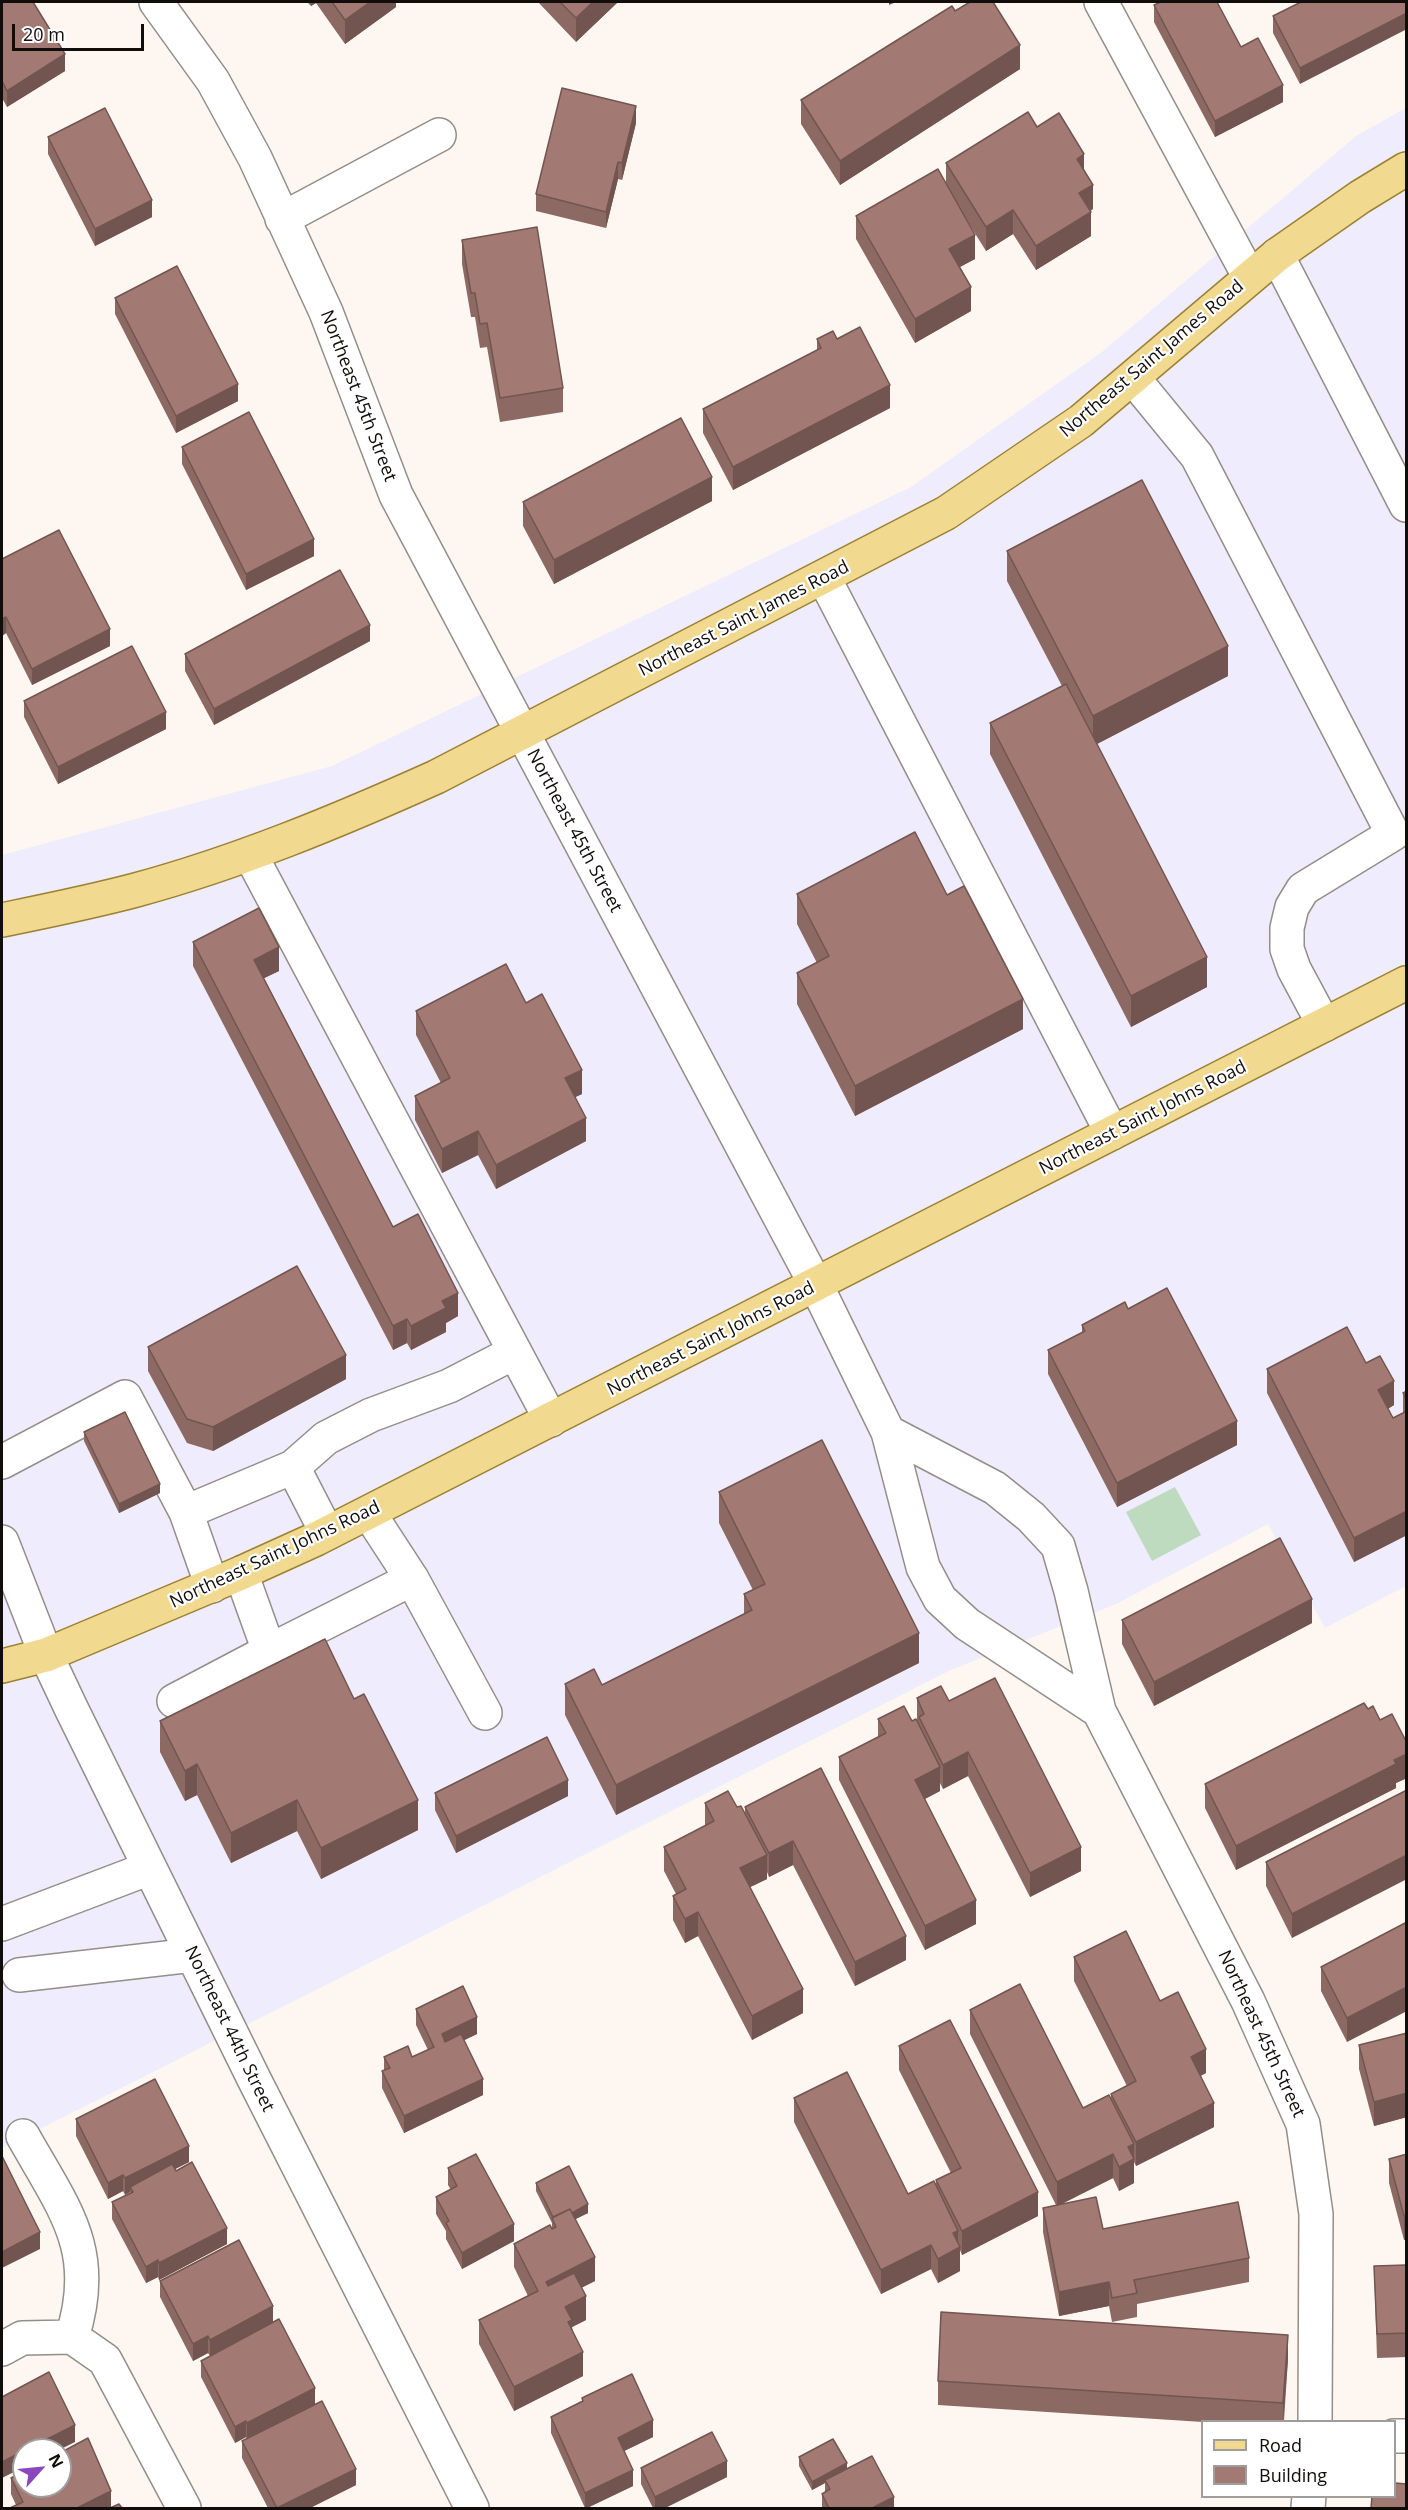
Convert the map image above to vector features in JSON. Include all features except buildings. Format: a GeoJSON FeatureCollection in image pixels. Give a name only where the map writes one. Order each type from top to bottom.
{"type":"FeatureCollection","features":[{"type":"Feature","properties":{"kind":"main road","name":"Northeast Saint James Road"},"geometry":{"type":"LineString","coordinates":[[2,920],[136,890],[250,854],[366,809],[436,777],[946,513],[1081,422],[1249,276],[1277,255],[1360,197],[1407,169]]}},
{"type":"Feature","properties":{"kind":"main road","name":"Northeast Saint Johns Road"},"geometry":{"type":"LineString","coordinates":[[2,1666],[46,1655],[227,1580],[369,1513],[1407,982]]}},
{"type":"Feature","properties":{"kind":"street","name":"Northeast 45th Street"},"geometry":{"type":"LineString","coordinates":[[156,2],[213,81],[255,158],[326,312],[396,495],[816,1285],[888,1432],[923,1567],[940,1599],[967,1624],[1099,1711]]}},
{"type":"Feature","properties":{"kind":"street"},"geometry":{"type":"LineString","coordinates":[[1101,2],[1249,276]]}},
{"type":"Feature","properties":{"kind":"street"},"geometry":{"type":"LineString","coordinates":[[282,219],[439,135]]}},
{"type":"Feature","properties":{"kind":"street"},"geometry":{"type":"LineString","coordinates":[[1277,255],[1407,505]]}},
{"type":"Feature","properties":{"kind":"street"},"geometry":{"type":"LineString","coordinates":[[1133,378],[1197,456],[1393,834],[1303,889],[1292,907],[1287,928],[1287,949],[1294,969],[1324,1025]]}},
{"type":"Feature","properties":{"kind":"street"},"geometry":{"type":"LineString","coordinates":[[824,578],[1112,1133]]}},
{"type":"Feature","properties":{"kind":"street"},"geometry":{"type":"LineString","coordinates":[[250,854],[551,1420]]}},
{"type":"Feature","properties":{"kind":"street"},"geometry":{"type":"LineString","coordinates":[[186,1512],[293,1467],[326,1438],[371,1415],[449,1386],[515,1352]]}},
{"type":"Feature","properties":{"kind":"street"},"geometry":{"type":"LineString","coordinates":[[2,1462],[125,1397],[186,1512],[269,1651]]}},
{"type":"Feature","properties":{"kind":"street","name":"Northeast 45th Street"},"geometry":{"type":"LineString","coordinates":[[888,1432],[995,1488],[1031,1516],[1058,1546],[1099,1711],[1248,2001],[1303,2124],[1316,2214],[1316,2420]]}},
{"type":"Feature","properties":{"kind":"street"},"geometry":{"type":"LineString","coordinates":[[293,1467],[327,1533]]}},
{"type":"Feature","properties":{"kind":"street"},"geometry":{"type":"LineString","coordinates":[[369,1513],[412,1579],[484,1713]]}},
{"type":"Feature","properties":{"kind":"street","name":"Northeast 44th Street"},"geometry":{"type":"LineString","coordinates":[[2,1542],[46,1655],[193,1955],[472,2508]]}},
{"type":"Feature","properties":{"kind":"street"},"geometry":{"type":"LineString","coordinates":[[174,1701],[412,1579]]}},
{"type":"Feature","properties":{"kind":"street"},"geometry":{"type":"LineString","coordinates":[[2,1924],[150,1868]]}},
{"type":"Feature","properties":{"kind":"street"},"geometry":{"type":"LineString","coordinates":[[2,1942],[10,1979],[193,1955]]}},
{"type":"Feature","properties":{"kind":"street"},"geometry":{"type":"LineString","coordinates":[[23,2136],[69,2218],[81,2258],[84,2277],[80,2314],[72,2337]]}},
{"type":"Feature","properties":{"kind":"street"},"geometry":{"type":"LineString","coordinates":[[2,2349],[22,2338],[72,2337],[105,2360],[184,2508]]}},
{"type":"Feature","properties":{"kind":"shaded area"},"geometry":{"type":"Polygon","coordinates":[[[1406,108],[1406,1586],[1325,1628],[1268,1524],[1116,1604],[951,1670],[2,2148],[2,855],[332,766],[911,487],[1102,352],[1356,136],[1406,108]]]}},
{"type":"Feature","properties":{"kind":"green space"},"geometry":{"type":"Polygon","coordinates":[[[1175,1487],[1201,1535],[1152,1561],[1126,1512],[1175,1487]]]}}]}
